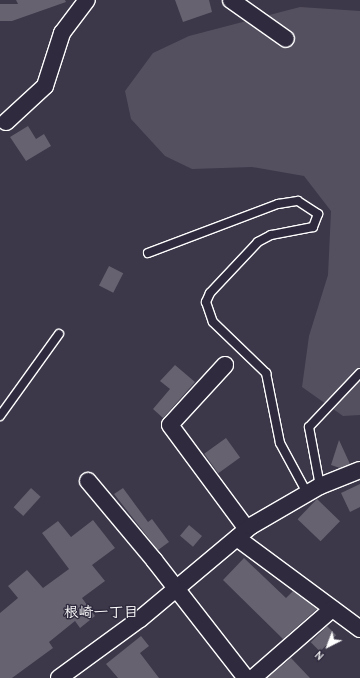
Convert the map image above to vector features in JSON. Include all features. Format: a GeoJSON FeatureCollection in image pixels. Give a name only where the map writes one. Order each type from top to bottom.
{"type":"FeatureCollection","features":[{"type":"Feature","properties":{"kind":"street"},"geometry":{"type":"LineString","coordinates":[[6,122],[45,86],[67,22],[87,0]]}},
{"type":"Feature","properties":{"kind":"street"},"geometry":{"type":"LineString","coordinates":[[232,0],[252,7],[286,39]]}},
{"type":"Feature","properties":{"kind":"street"},"geometry":{"type":"LineString","coordinates":[[225,365],[170,425],[242,534],[332,609],[360,628]]}},
{"type":"Feature","properties":{"kind":"street"},"geometry":{"type":"LineString","coordinates":[[59,678],[175,590],[242,534],[314,490],[360,470]]}},
{"type":"Feature","properties":{"kind":"street"},"geometry":{"type":"LineString","coordinates":[[88,481],[246,678]]}},
{"type":"Feature","properties":{"kind":"street"},"geometry":{"type":"LineString","coordinates":[[253,678],[332,609]]}},
{"type":"Feature","properties":{"kind":"lane"},"geometry":{"type":"LineString","coordinates":[[148,253],[278,204],[298,201],[318,214],[313,227],[271,235],[258,242],[210,293],[206,302],[213,322],[266,373],[280,444],[314,490]]}},
{"type":"Feature","properties":{"kind":"lane"},"geometry":{"type":"LineString","coordinates":[[0,416],[58,334]]}},
{"type":"Feature","properties":{"kind":"lane"},"geometry":{"type":"LineString","coordinates":[[314,490],[309,427],[360,373]]}},
{"type":"Feature","properties":{"kind":"shaded area"},"geometry":{"type":"Polygon","coordinates":[[[300,7],[360,11],[360,415],[343,416],[302,387],[309,336],[328,275],[331,211],[304,176],[252,167],[192,169],[165,156],[131,119],[125,91],[153,53],[189,36],[300,7]]]}},
{"type":"Feature","properties":{"kind":"building"},"geometry":{"type":"Polygon","coordinates":[[[16,0],[65,0],[66,2],[12,21],[0,21],[0,4],[18,4],[16,0]]]}},
{"type":"Feature","properties":{"kind":"building"},"geometry":{"type":"Polygon","coordinates":[[[175,0],[209,0],[212,12],[183,22],[175,0]]]}},
{"type":"Feature","properties":{"kind":"building"},"geometry":{"type":"Polygon","coordinates":[[[28,126],[36,139],[44,134],[51,146],[26,161],[10,137],[28,126]]]}},
{"type":"Feature","properties":{"kind":"building"},"geometry":{"type":"Polygon","coordinates":[[[109,266],[123,273],[113,293],[99,286],[109,266]]]}},
{"type":"Feature","properties":{"kind":"building"},"geometry":{"type":"Polygon","coordinates":[[[175,365],[195,382],[163,418],[153,409],[170,389],[160,381],[175,365]]]}},
{"type":"Feature","properties":{"kind":"building"},"geometry":{"type":"Polygon","coordinates":[[[226,438],[240,457],[218,473],[204,454],[226,438]]]}},
{"type":"Feature","properties":{"kind":"building"},"geometry":{"type":"Polygon","coordinates":[[[339,440],[350,464],[340,468],[331,465],[339,440]]]}},
{"type":"Feature","properties":{"kind":"building"},"geometry":{"type":"Polygon","coordinates":[[[360,484],[360,507],[350,512],[341,493],[360,484]]]}},
{"type":"Feature","properties":{"kind":"building"},"geometry":{"type":"Polygon","coordinates":[[[31,488],[41,497],[23,516],[14,507],[31,488]]]}},
{"type":"Feature","properties":{"kind":"building"},"geometry":{"type":"Polygon","coordinates":[[[123,488],[148,522],[152,519],[169,542],[158,550],[114,494],[123,488]]]}},
{"type":"Feature","properties":{"kind":"building"},"geometry":{"type":"Polygon","coordinates":[[[317,499],[340,521],[321,541],[298,519],[317,499]]]}},
{"type":"Feature","properties":{"kind":"building"},"geometry":{"type":"Polygon","coordinates":[[[93,520],[115,548],[92,565],[105,581],[82,598],[95,616],[80,628],[75,621],[49,642],[53,648],[12,678],[0,678],[0,613],[18,598],[8,586],[27,570],[43,588],[69,569],[42,533],[58,521],[71,537],[93,520]]]}},
{"type":"Feature","properties":{"kind":"building"},"geometry":{"type":"Polygon","coordinates":[[[189,525],[202,536],[193,547],[180,536],[189,525]]]}},
{"type":"Feature","properties":{"kind":"building"},"geometry":{"type":"Polygon","coordinates":[[[244,558],[286,598],[293,591],[317,609],[283,639],[223,580],[244,558]]]}},
{"type":"Feature","properties":{"kind":"building"},"geometry":{"type":"Polygon","coordinates":[[[327,626],[336,635],[320,651],[311,642],[327,626]]]}},
{"type":"Feature","properties":{"kind":"building"},"geometry":{"type":"Polygon","coordinates":[[[141,636],[149,646],[140,653],[159,678],[118,678],[106,664],[141,636]]]}},
{"type":"Feature","properties":{"kind":"building"},"geometry":{"type":"Polygon","coordinates":[[[291,658],[310,678],[267,678],[291,658]]]}},
{"type":"Feature","properties":{"kind":"district","name":"根崎一丁目"},"geometry":{"type":"Point","coordinates":[101,613]}}]}
